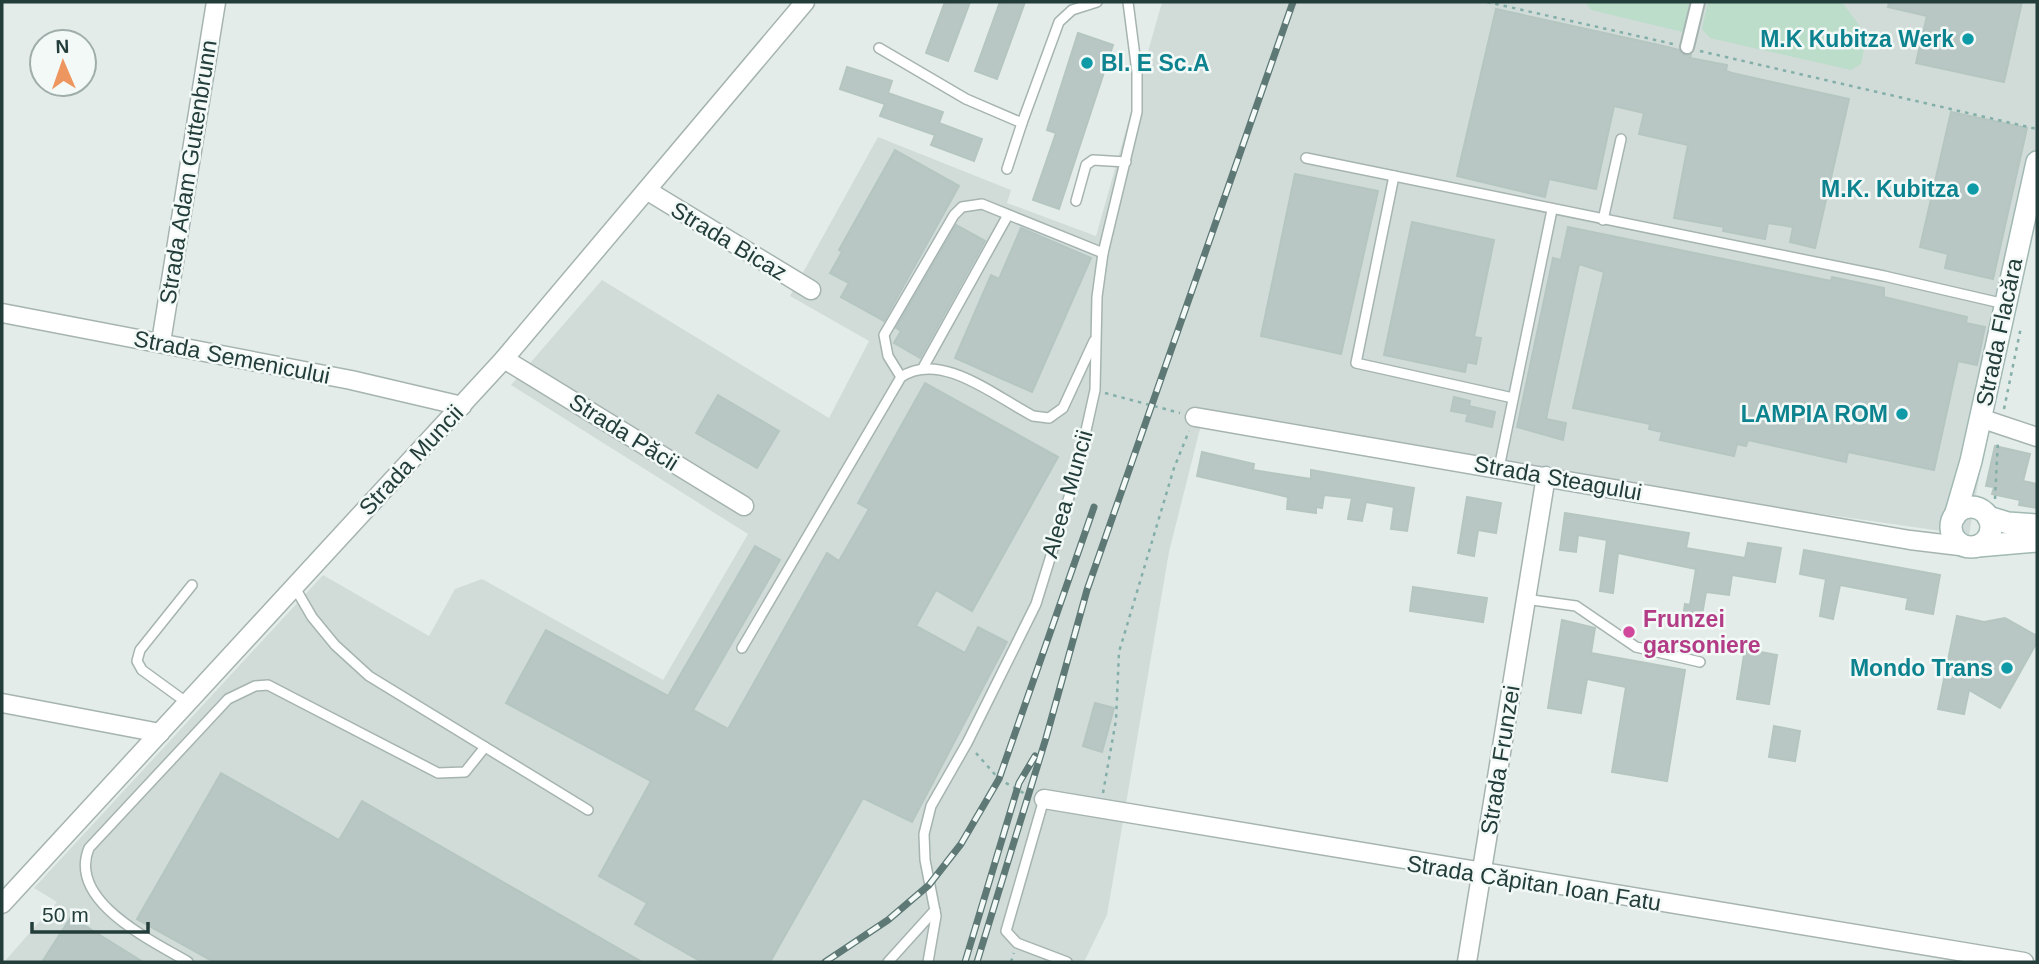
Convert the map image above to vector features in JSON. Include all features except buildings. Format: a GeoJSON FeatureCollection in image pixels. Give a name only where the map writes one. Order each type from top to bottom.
{"type":"FeatureCollection","features":[{"type":"Feature","properties":{"kind":"main road","name":"Strada Flacăra"},"geometry":{"type":"LineString","coordinates":[[1953,522],[1971,461],[2037,162]]}},
{"type":"Feature","properties":{"kind":"main road","name":"Strada Flacăra"},"geometry":{"type":"LineString","coordinates":[[1971,461],[1977,498],[1986,514]]}},
{"type":"Feature","properties":{"kind":"main road"},"geometry":{"type":"LineString","coordinates":[[1986,514],[1991,531],[1973,546],[1957,541],[1953,522],[1972,507],[2008,523],[2037,526]]}},
{"type":"Feature","properties":{"kind":"main road","name":"Strada Steagului"},"geometry":{"type":"LineString","coordinates":[[1973,546],[2037,541]]}},
{"type":"Feature","properties":{"kind":"street","name":"Strada Adam Guttenbrunn"},"geometry":{"type":"LineString","coordinates":[[161,342],[216,2]]}},
{"type":"Feature","properties":{"kind":"street","name":"Strada Muncii"},"geometry":{"type":"LineString","coordinates":[[2,904],[293,584],[505,359],[805,2]]}},
{"type":"Feature","properties":{"kind":"street"},"geometry":{"type":"LineString","coordinates":[[1687,47],[1698,2]]}},
{"type":"Feature","properties":{"kind":"street","name":"Strada Bicaz"},"geometry":{"type":"LineString","coordinates":[[648,191],[811,290]]}},
{"type":"Feature","properties":{"kind":"street","name":"Strada Semenicului"},"geometry":{"type":"LineString","coordinates":[[2,313],[161,342],[462,406]]}},
{"type":"Feature","properties":{"kind":"street","name":"Strada Păcii"},"geometry":{"type":"LineString","coordinates":[[505,359],[744,506]]}},
{"type":"Feature","properties":{"kind":"street","name":"Strada Steagului"},"geometry":{"type":"LineString","coordinates":[[1195,417],[1920,541],[1973,546]]}},
{"type":"Feature","properties":{"kind":"street"},"geometry":{"type":"LineString","coordinates":[[1980,418],[2037,437]]}},
{"type":"Feature","properties":{"kind":"street","name":"Strada Frunzei"},"geometry":{"type":"LineString","coordinates":[[1466,962],[1546,476]]}},
{"type":"Feature","properties":{"kind":"street"},"geometry":{"type":"LineString","coordinates":[[1920,541],[1953,522]]}},
{"type":"Feature","properties":{"kind":"street"},"geometry":{"type":"LineString","coordinates":[[2,703],[160,733]]}},
{"type":"Feature","properties":{"kind":"street","name":"Strada Căpitan Ioan Fatu"},"geometry":{"type":"LineString","coordinates":[[1044,799],[1481,874],[2024,962]]}},
{"type":"Feature","properties":{"kind":"lane"},"geometry":{"type":"LineString","coordinates":[[1006,169],[1059,22],[1072,10],[1097,2]]}},
{"type":"Feature","properties":{"kind":"lane","name":"Aleea Muncii"},"geometry":{"type":"LineString","coordinates":[[928,962],[935,933],[935,910],[925,860],[924,834],[931,806],[967,743],[1036,604],[1077,471],[1095,390],[1102,253],[1137,112],[1137,72],[1128,2]]}},
{"type":"Feature","properties":{"kind":"lane"},"geometry":{"type":"LineString","coordinates":[[879,48],[966,99],[1022,123]]}},
{"type":"Feature","properties":{"kind":"lane"},"geometry":{"type":"LineString","coordinates":[[1603,220],[1621,139]]}},
{"type":"Feature","properties":{"kind":"lane"},"geometry":{"type":"LineString","coordinates":[[1306,158],[1884,276],[2005,304]]}},
{"type":"Feature","properties":{"kind":"lane"},"geometry":{"type":"LineString","coordinates":[[1076,201],[1086,166],[1093,160],[1126,162]]}},
{"type":"Feature","properties":{"kind":"lane"},"geometry":{"type":"LineString","coordinates":[[1394,176],[1356,363],[1513,398]]}},
{"type":"Feature","properties":{"kind":"lane"},"geometry":{"type":"LineString","coordinates":[[901,377],[888,356],[884,335],[954,215],[972,204],[1009,215],[1102,253]]}},
{"type":"Feature","properties":{"kind":"lane"},"geometry":{"type":"LineString","coordinates":[[1499,468],[1552,210]]}},
{"type":"Feature","properties":{"kind":"lane"},"geometry":{"type":"LineString","coordinates":[[924,366],[1009,215]]}},
{"type":"Feature","properties":{"kind":"lane"},"geometry":{"type":"LineString","coordinates":[[742,648],[901,377],[924,366],[941,368],[1033,416],[1049,418],[1063,408],[1096,337]]}},
{"type":"Feature","properties":{"kind":"lane"},"geometry":{"type":"LineString","coordinates":[[293,584],[312,617],[335,645],[369,676],[588,810]]}},
{"type":"Feature","properties":{"kind":"lane"},"geometry":{"type":"LineString","coordinates":[[186,702],[142,670],[137,661],[140,650],[192,586]]}},
{"type":"Feature","properties":{"kind":"lane"},"geometry":{"type":"LineString","coordinates":[[1525,599],[1576,606],[1636,648],[1700,662]]}},
{"type":"Feature","properties":{"kind":"lane"},"geometry":{"type":"LineString","coordinates":[[188,962],[131,927],[94,895],[85,876],[84,861],[89,848],[228,699],[255,686],[268,685],[438,773],[451,775],[465,772],[485,747]]}},
{"type":"Feature","properties":{"kind":"lane"},"geometry":{"type":"LineString","coordinates":[[1044,799],[1006,931],[1017,943],[1067,962]]}},
{"type":"Feature","properties":{"kind":"lane"},"geometry":{"type":"LineString","coordinates":[[888,962],[935,910]]}},
{"type":"Feature","properties":{"kind":"path"},"geometry":{"type":"LineString","coordinates":[[1487,2],[2037,129]]}},
{"type":"Feature","properties":{"kind":"path"},"geometry":{"type":"LineString","coordinates":[[1095,390],[1195,417],[1174,468],[1119,652],[1116,720],[1100,810]]}},
{"type":"Feature","properties":{"kind":"path"},"geometry":{"type":"LineString","coordinates":[[967,743],[999,779],[1029,796],[1044,799]]}},
{"type":"Feature","properties":{"kind":"shaded area"},"geometry":{"type":"Polygon","coordinates":[[[1162,2],[2037,2],[2037,146],[1969,535],[1201,425],[1169,552],[1107,915],[1084,962],[4,962],[57,902],[34,888],[323,575],[429,636],[455,589],[482,579],[663,680],[748,534],[511,385],[602,280],[829,418],[869,341],[790,296],[878,137],[1011,190],[1007,203],[1096,236],[1162,2]]]}},
{"type":"Feature","properties":{"kind":"green space"},"geometry":{"type":"Polygon","coordinates":[[[1585,2],[1690,2],[1683,32],[1591,10],[1585,2]]]}},
{"type":"Feature","properties":{"kind":"green space"},"geometry":{"type":"Polygon","coordinates":[[[1708,2],[1842,2],[1867,36],[1861,64],[1851,70],[1710,38],[1702,29],[1708,2]]]}},
{"type":"Feature","properties":{"kind":"railway"},"geometry":{"type":"LineString","coordinates":[[977,962],[1046,738],[1087,590],[1293,2]]}},
{"type":"Feature","properties":{"kind":"railway"},"geometry":{"type":"LineString","coordinates":[[825,962],[888,920],[929,885],[961,844],[999,779],[1094,507]]}},
{"type":"Feature","properties":{"kind":"railway"},"geometry":{"type":"LineString","coordinates":[[965,962],[1019,783],[1035,756]]}},
{"type":"Feature","properties":{"kind":"place","name":"M.K Kubitza Werk"},"geometry":{"type":"Point","coordinates":[1968,39]}},
{"type":"Feature","properties":{"kind":"place","name":"Bl. E Sc.A"},"geometry":{"type":"Point","coordinates":[1087,63]}},
{"type":"Feature","properties":{"kind":"place","name":"M.K. Kubitza"},"geometry":{"type":"Point","coordinates":[1973,189]}},
{"type":"Feature","properties":{"kind":"place","name":"LAMPIA ROM"},"geometry":{"type":"Point","coordinates":[1902,414]}},
{"type":"Feature","properties":{"kind":"place","name":"Frunzei garsoniere"},"geometry":{"type":"Point","coordinates":[1629,632]}},
{"type":"Feature","properties":{"kind":"place","name":"Mondo Trans"},"geometry":{"type":"Point","coordinates":[2007,668]}}]}
